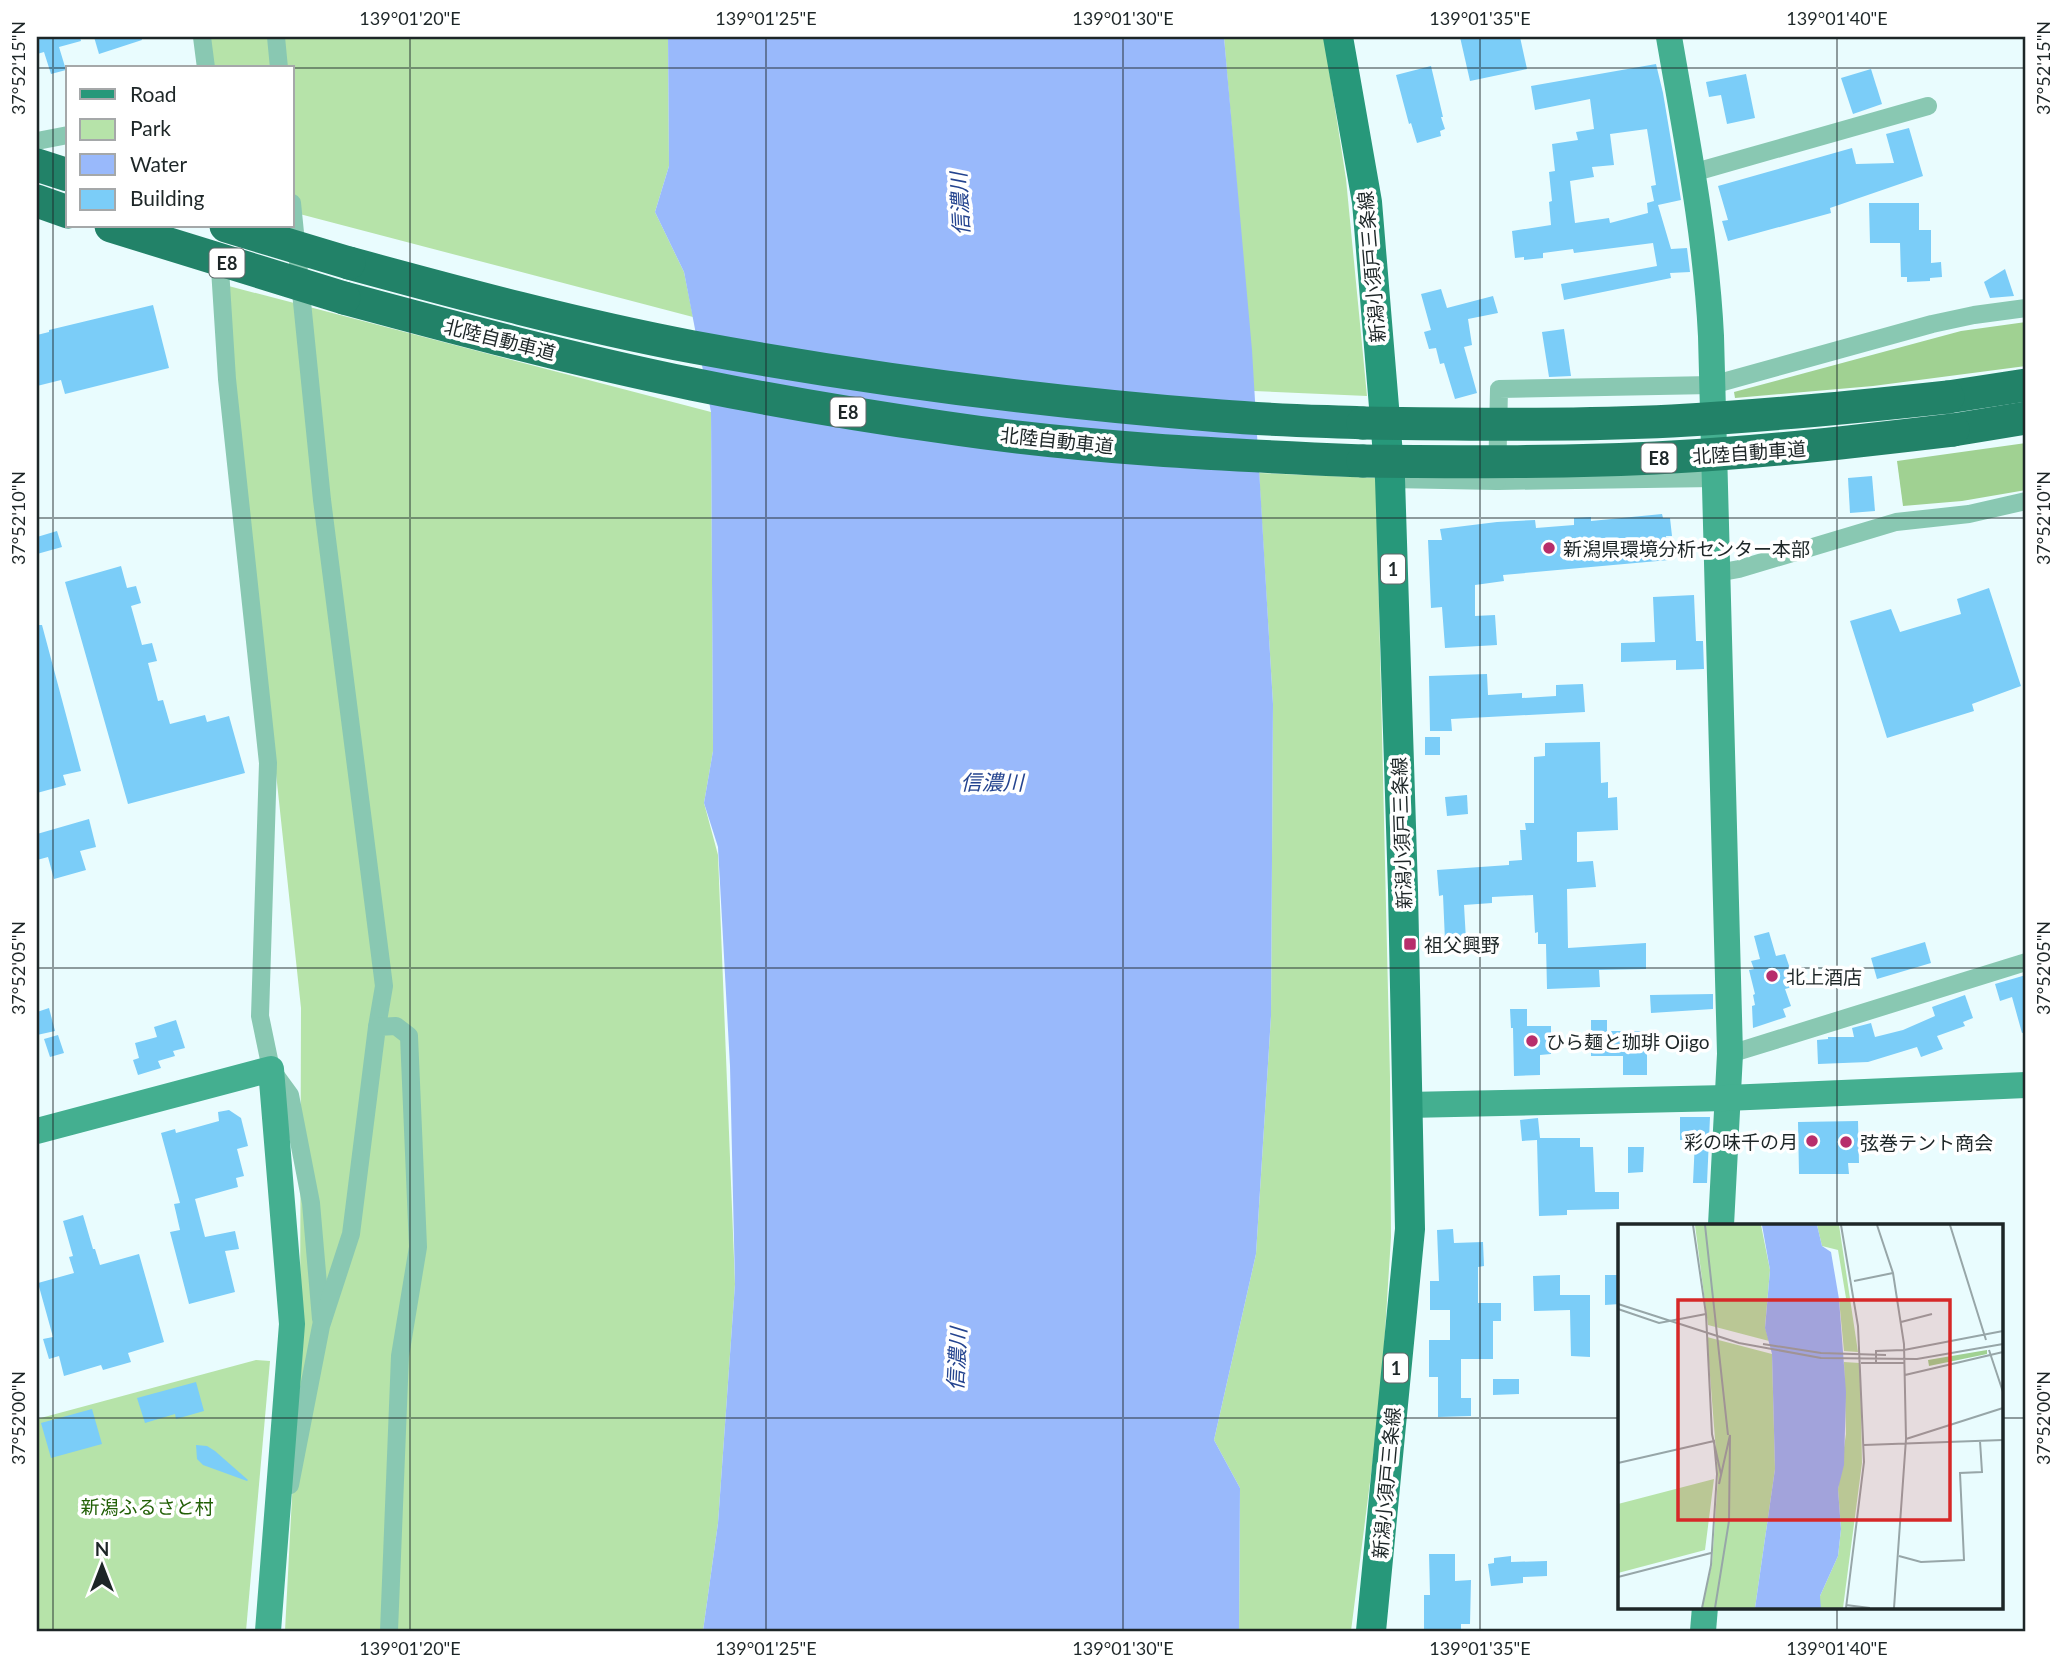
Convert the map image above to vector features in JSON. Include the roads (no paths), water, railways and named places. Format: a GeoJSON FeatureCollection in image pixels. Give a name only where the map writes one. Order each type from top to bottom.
{"type":"FeatureCollection","features":[{"type":"Feature","properties":{"kind":"highway"},"geometry":{"type":"LineString","coordinates":[[37,164],[66,174]]}},
{"type":"Feature","properties":{"kind":"highway"},"geometry":{"type":"LineString","coordinates":[[37,201],[66,211]]}},
{"type":"Feature","properties":{"kind":"highway","name":"北陸自動車道"},"geometry":{"type":"LineString","coordinates":[[117,228],[356,302],[561,355],[807,406],[944,428],[1082,444],[1253,457],[1522,462],[1671,457],[1787,449],[1953,430],[2026,418]]}},
{"type":"Feature","properties":{"kind":"highway","name":"北陸自動車道"},"geometry":{"type":"LineString","coordinates":[[233,228],[470,296],[691,346],[941,387],[1223,417],[1363,424],[1524,425],[1672,421],[1815,411],[2026,386]]}},
{"type":"Feature","properties":{"kind":"main road","name":"新潟小須戸三条線"},"geometry":{"type":"LineString","coordinates":[[1338,37],[1367,202],[1390,479],[1410,1229],[1371,1631]]}},
{"type":"Feature","properties":{"kind":"street"},"geometry":{"type":"LineString","coordinates":[[202,37],[206,66]]}},
{"type":"Feature","properties":{"kind":"street"},"geometry":{"type":"LineString","coordinates":[[276,37],[279,66]]}},
{"type":"Feature","properties":{"kind":"street"},"geometry":{"type":"LineString","coordinates":[[1669,37],[1702,229],[1708,282],[1730,1054],[1721,1224]]}},
{"type":"Feature","properties":{"kind":"street"},"geometry":{"type":"LineString","coordinates":[[1692,173],[1928,106]]}},
{"type":"Feature","properties":{"kind":"street"},"geometry":{"type":"LineString","coordinates":[[37,141],[66,135]]}},
{"type":"Feature","properties":{"kind":"street"},"geometry":{"type":"LineString","coordinates":[[276,1535],[289,1486],[321,1326],[351,1234],[384,986],[324,513],[294,222]]}},
{"type":"Feature","properties":{"kind":"street"},"geometry":{"type":"LineString","coordinates":[[218,228],[227,379],[268,763],[260,1016],[271,1069],[292,1324],[268,1631]]}},
{"type":"Feature","properties":{"kind":"street"},"geometry":{"type":"LineString","coordinates":[[1497,481],[1499,389],[1712,385],[1932,324],[2026,308]]}},
{"type":"Feature","properties":{"kind":"street"},"geometry":{"type":"LineString","coordinates":[[1390,479],[1497,481],[1715,478]]}},
{"type":"Feature","properties":{"kind":"street"},"geometry":{"type":"LineString","coordinates":[[1717,573],[1739,569],[1896,522],[1969,514],[2026,501]]}},
{"type":"Feature","properties":{"kind":"street"},"geometry":{"type":"LineString","coordinates":[[1730,1054],[2026,962]]}},
{"type":"Feature","properties":{"kind":"street"},"geometry":{"type":"LineString","coordinates":[[377,1027],[396,1026],[409,1036],[418,1247],[400,1356],[389,1631]]}},
{"type":"Feature","properties":{"kind":"street"},"geometry":{"type":"LineString","coordinates":[[271,1069],[290,1095],[311,1203],[321,1326]]}},
{"type":"Feature","properties":{"kind":"street"},"geometry":{"type":"LineString","coordinates":[[37,1131],[271,1069]]}},
{"type":"Feature","properties":{"kind":"street"},"geometry":{"type":"LineString","coordinates":[[1407,1105],[1726,1098],[2026,1085]]}},
{"type":"Feature","properties":{"kind":"street"},"geometry":{"type":"LineString","coordinates":[[1703,1631],[1705,1608]]}},
{"type":"Feature","properties":{"kind":"water","name":"信濃川"},"geometry":{"type":"Polygon","coordinates":[[[668,37],[1224,37],[1252,350],[1273,704],[1271,1016],[1256,1254],[1214,1440],[1240,1488],[1239,1631],[703,1631],[718,1523],[735,1284],[730,1066],[718,847],[704,803],[713,751],[711,412],[684,272],[655,212],[669,166],[668,37]]]}},
{"type":"Feature","properties":{"kind":"place","name":"新潟県環境分析センター本部"},"geometry":{"type":"Point","coordinates":[1549,548]}},
{"type":"Feature","properties":{"kind":"place","name":"祖父興野"},"geometry":{"type":"Point","coordinates":[1410,944]}},
{"type":"Feature","properties":{"kind":"place","name":"北上酒店"},"geometry":{"type":"Point","coordinates":[1772,976]}},
{"type":"Feature","properties":{"kind":"place","name":"ひら麺と珈琲 Ojigo"},"geometry":{"type":"Point","coordinates":[1532,1041]}},
{"type":"Feature","properties":{"kind":"place","name":"彩の味千の月"},"geometry":{"type":"Point","coordinates":[1812,1141]}},
{"type":"Feature","properties":{"kind":"place","name":"弦巻テント商会"},"geometry":{"type":"Point","coordinates":[1846,1142]}},
{"type":"Feature","properties":{"kind":"park label","name":"新潟ふるさと村"},"geometry":{"type":"Point","coordinates":[147,1506]}}]}
